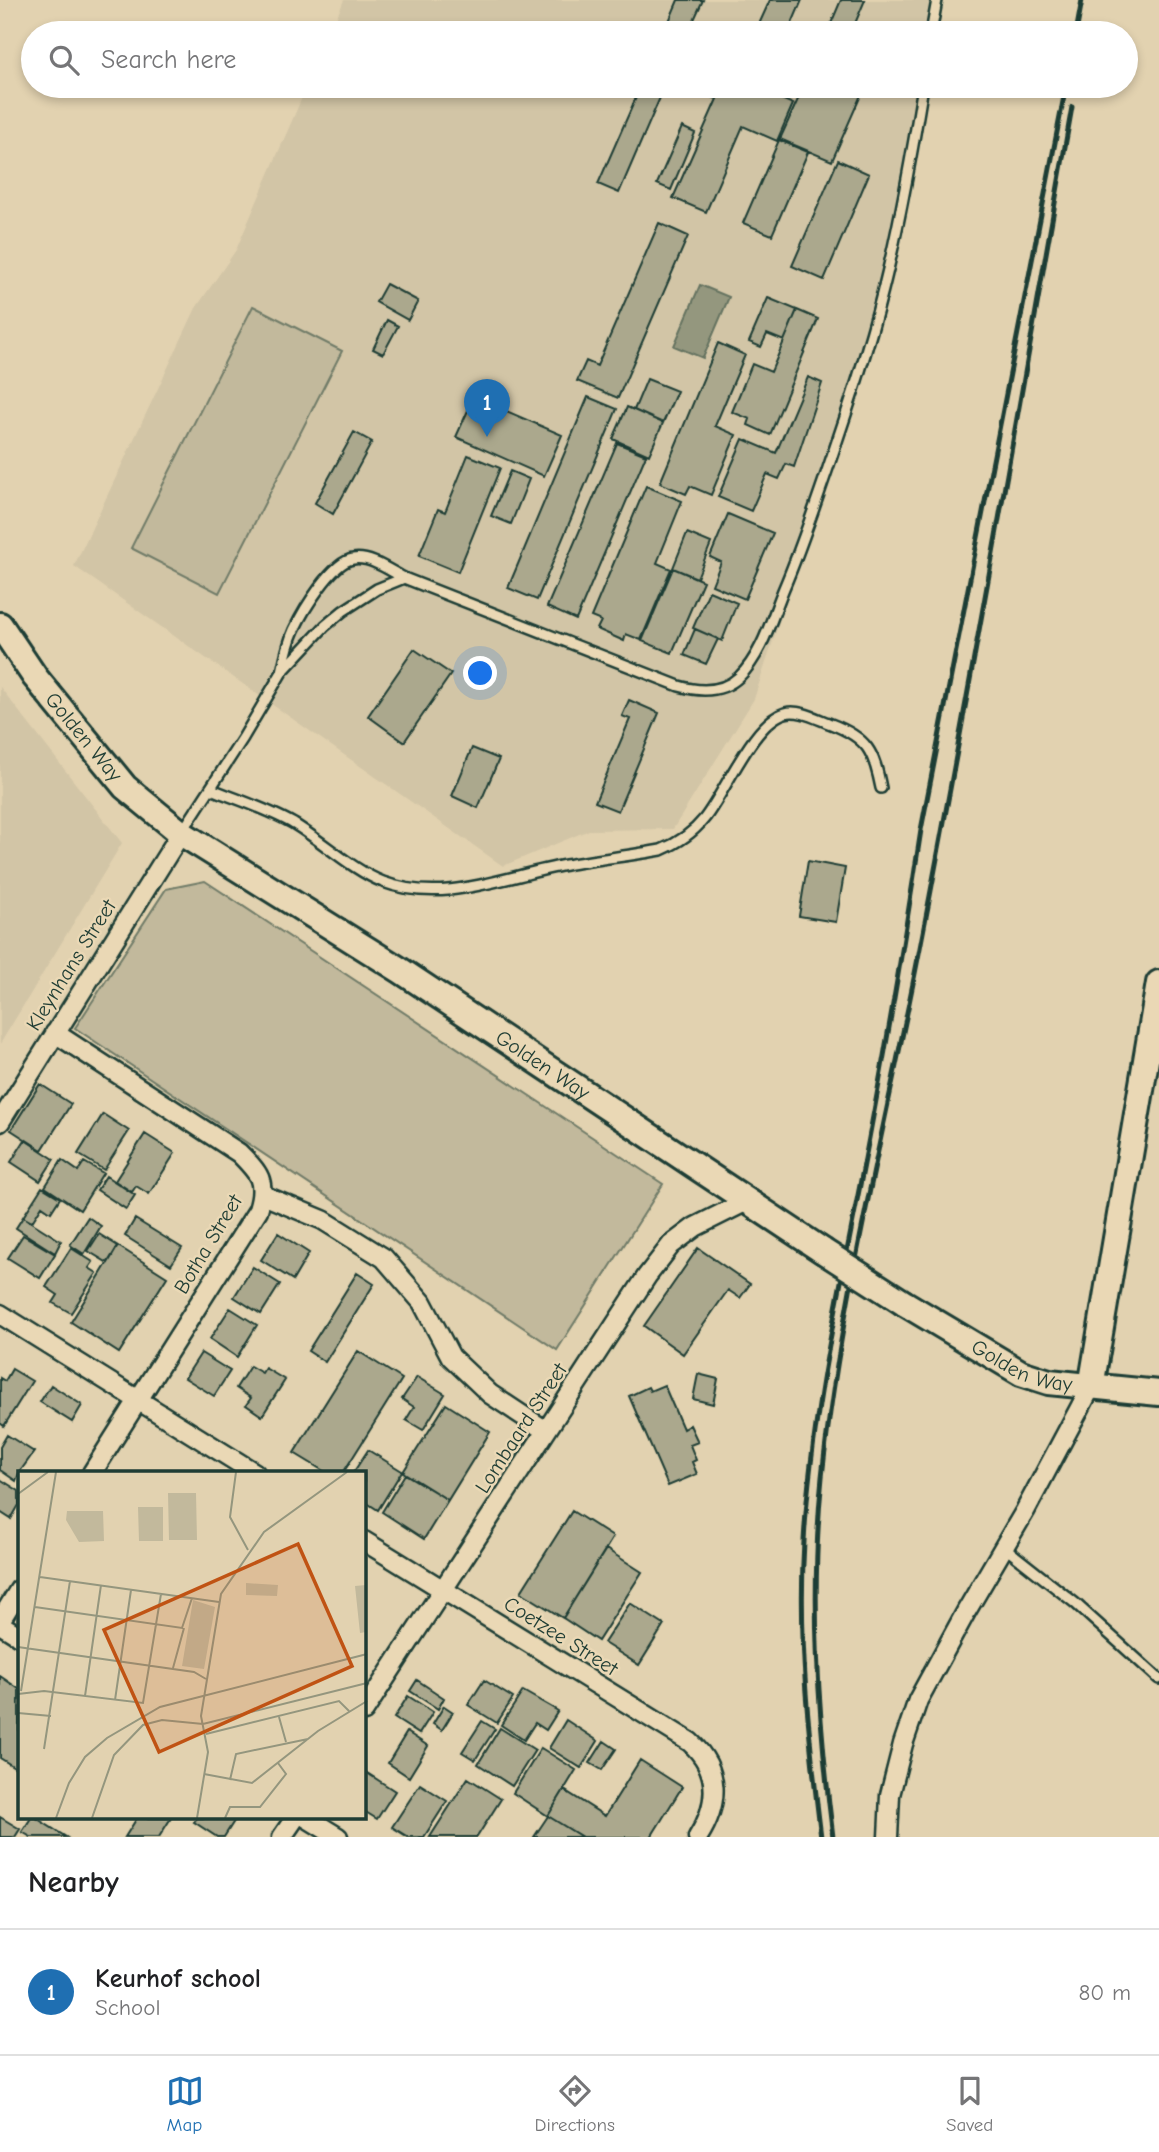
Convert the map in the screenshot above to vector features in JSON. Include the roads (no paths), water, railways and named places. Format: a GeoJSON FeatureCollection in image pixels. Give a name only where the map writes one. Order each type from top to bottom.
{"type":"FeatureCollection","features":[{"type":"Feature","properties":{"kind":"street","name":"Golden Way"},"geometry":{"type":"LineString","coordinates":[[0,625],[36,677],[125,787],[181,834],[400,970],[904,1303],[1021,1373],[1049,1382],[1159,1393]]}},
{"type":"Feature","properties":{"kind":"street","name":"Kleynhans Street"},"geometry":{"type":"LineString","coordinates":[[0,1122],[181,834]]}},
{"type":"Feature","properties":{"kind":"street"},"geometry":{"type":"LineString","coordinates":[[888,1837],[890,1795],[918,1700],[1091,1387],[1159,983]]}},
{"type":"Feature","properties":{"kind":"street","name":"Botha Street"},"geometry":{"type":"LineString","coordinates":[[55,1032],[239,1153],[262,1181],[263,1195],[258,1210],[93,1471]]}},
{"type":"Feature","properties":{"kind":"street"},"geometry":{"type":"LineString","coordinates":[[263,1195],[323,1220],[384,1258],[422,1302],[451,1357],[491,1394],[546,1431]]}},
{"type":"Feature","properties":{"kind":"street","name":"Lombaard Street"},"geometry":{"type":"LineString","coordinates":[[366,1708],[647,1276],[671,1245],[695,1227],[747,1201]]}},
{"type":"Feature","properties":{"kind":"street"},"geometry":{"type":"LineString","coordinates":[[0,1314],[252,1471]]}},
{"type":"Feature","properties":{"kind":"street","name":"Coetzee Street"},"geometry":{"type":"LineString","coordinates":[[366,1542],[690,1742],[701,1752],[714,1786],[714,1804],[698,1837]]}},
{"type":"Feature","properties":{"kind":"street"},"geometry":{"type":"LineString","coordinates":[[18,1592],[0,1622],[18,1635]]}},
{"type":"Feature","properties":{"kind":"street"},"geometry":{"type":"LineString","coordinates":[[282,1837],[294,1820]]}},
{"type":"Feature","properties":{"kind":"street"},"geometry":{"type":"LineString","coordinates":[[310,1820],[338,1837]]}},
{"type":"Feature","properties":{"kind":"lane"},"geometry":{"type":"LineString","coordinates":[[933,21],[937,0]]}},
{"type":"Feature","properties":{"kind":"lane"},"geometry":{"type":"LineString","coordinates":[[282,672],[295,629],[326,580],[339,565],[352,559],[379,564],[404,578],[679,687],[696,691],[711,690],[723,688],[737,680],[748,668],[760,645],[800,550],[849,406],[883,289],[920,98]]}},
{"type":"Feature","properties":{"kind":"lane"},"geometry":{"type":"LineString","coordinates":[[181,834],[282,672],[325,626],[343,611],[377,589],[404,578]]}},
{"type":"Feature","properties":{"kind":"lane"},"geometry":{"type":"LineString","coordinates":[[211,789],[267,810],[294,824],[380,881],[407,890],[424,892],[486,884],[566,864],[661,850],[676,844],[705,818],[757,735],[772,720],[785,713],[798,712],[856,737],[871,751],[876,761],[881,788]]}},
{"type":"Feature","properties":{"kind":"lane"},"geometry":{"type":"LineString","coordinates":[[1004,1547],[1075,1603],[1159,1679]]}},
{"type":"Feature","properties":{"kind":"railway"},"geometry":{"type":"LineString","coordinates":[[1078,21],[1082,0]]}},
{"type":"Feature","properties":{"kind":"railway"},"geometry":{"type":"LineString","coordinates":[[821,1837],[809,1726],[802,1615],[804,1541],[812,1451],[834,1318],[885,1052],[921,830],[1064,98]]}},
{"type":"Feature","properties":{"kind":"railway"},"geometry":{"type":"LineString","coordinates":[[833,1837],[823,1747],[816,1612],[818,1522],[830,1410],[852,1277],[920,948],[1072,107]]}},
{"type":"Feature","properties":{"kind":"place","name":"Keurhof school"},"geometry":{"type":"Point","coordinates":[487,437]}}]}
